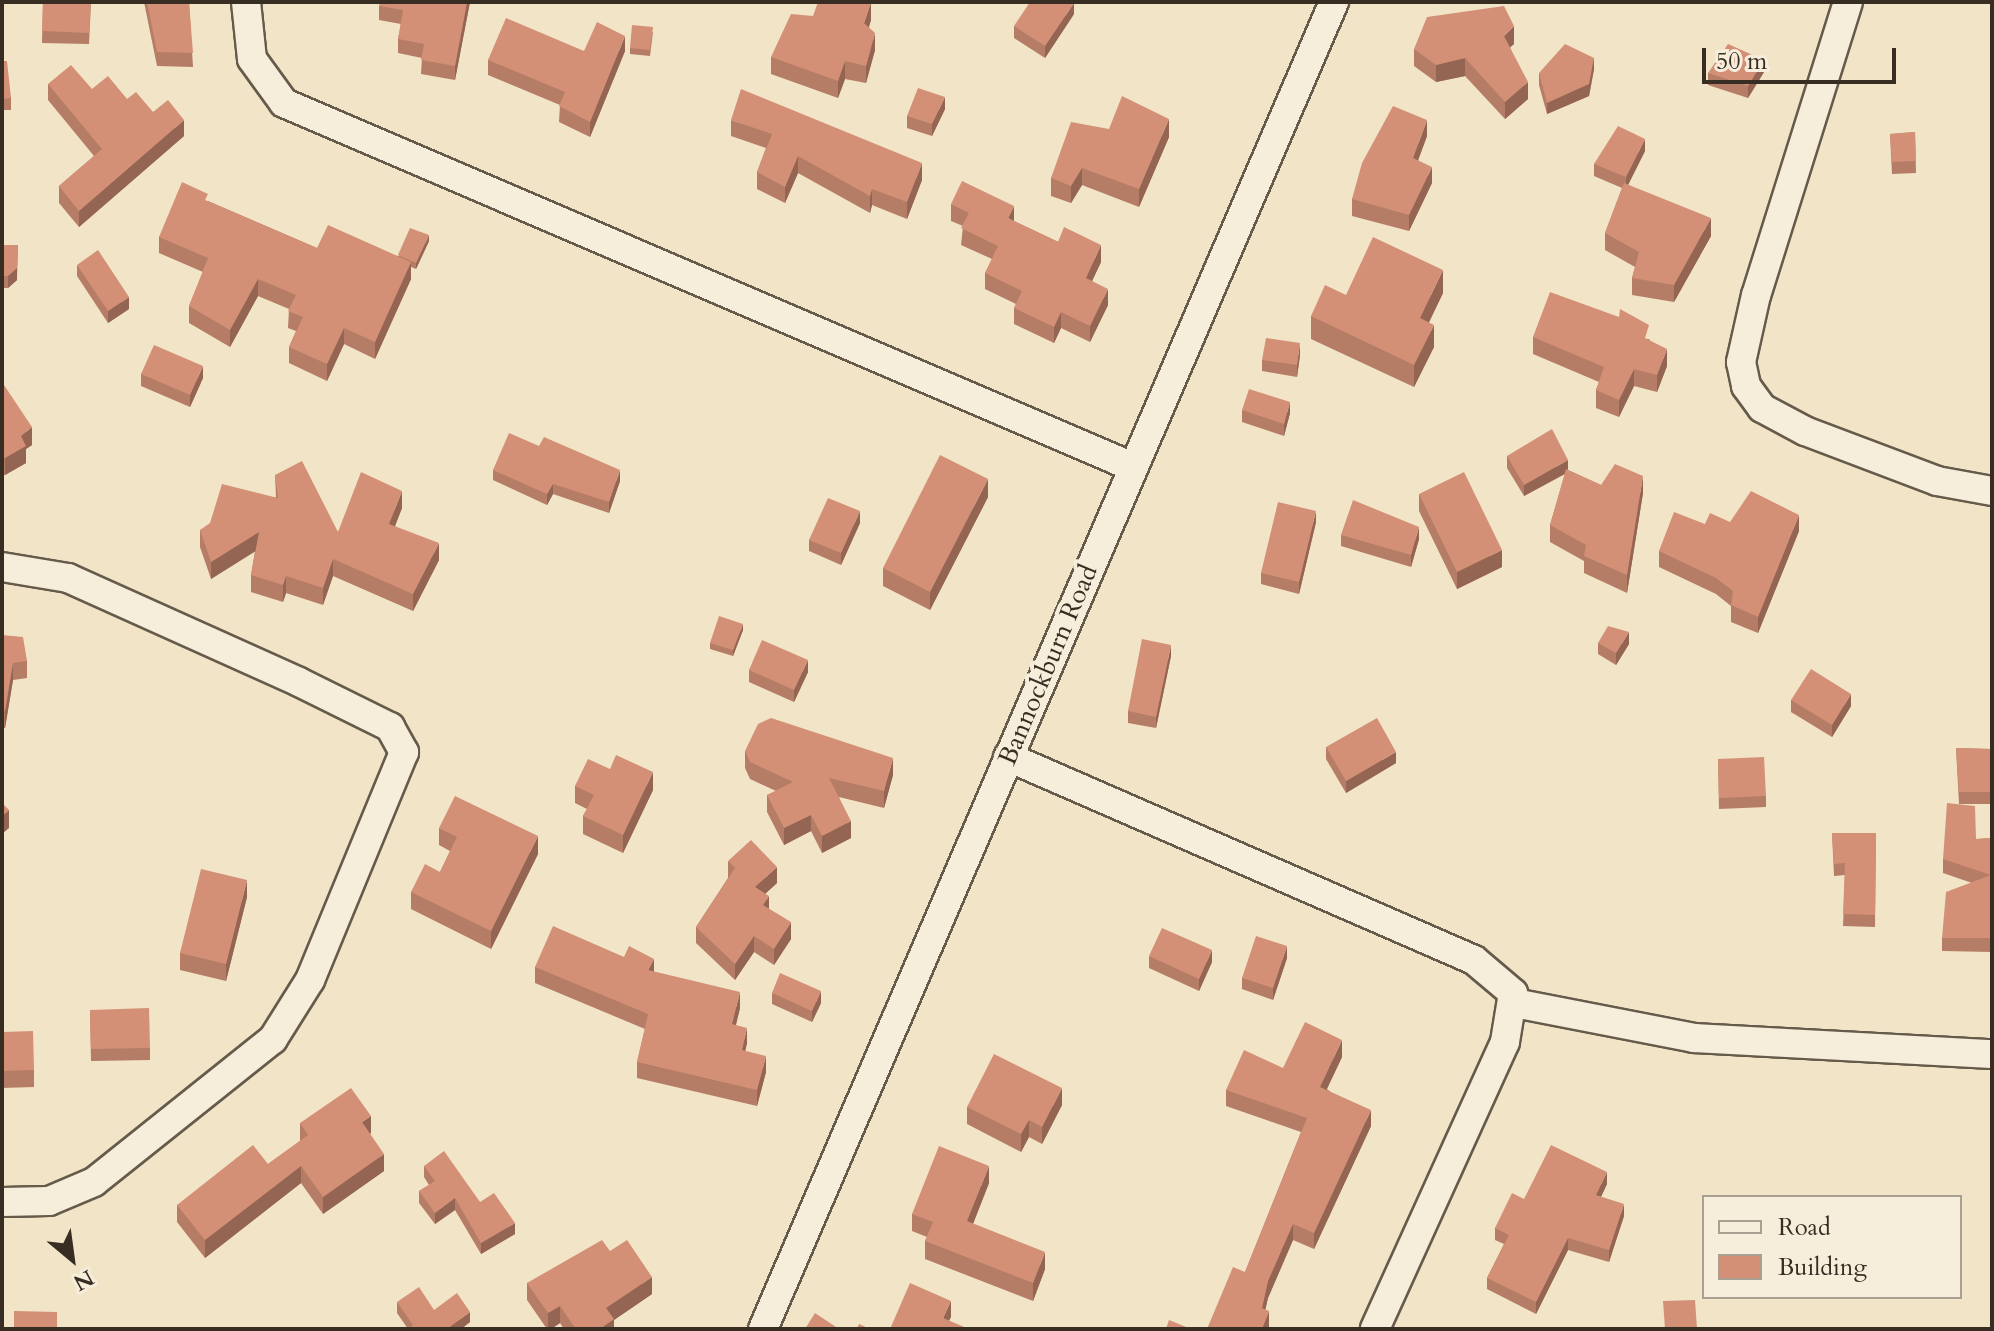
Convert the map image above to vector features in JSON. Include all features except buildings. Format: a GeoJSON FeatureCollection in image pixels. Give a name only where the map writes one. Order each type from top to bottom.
{"type":"FeatureCollection","features":[{"type":"Feature","properties":{"kind":"street"},"geometry":{"type":"LineString","coordinates":[[246,2],[252,59],[284,103],[1133,467]]}},
{"type":"Feature","properties":{"kind":"street","name":"Bannockburn Road"},"geometry":{"type":"LineString","coordinates":[[763,1329],[1334,2]]}},
{"type":"Feature","properties":{"kind":"street"},"geometry":{"type":"LineString","coordinates":[[1848,2],[1756,295],[1741,362],[1746,386],[1762,408],[1805,431],[1937,481],[1992,491]]}},
{"type":"Feature","properties":{"kind":"street"},"geometry":{"type":"LineString","coordinates":[[2,567],[68,578],[299,682],[390,727],[404,752],[310,980],[273,1039],[94,1182],[49,1201],[2,1202]]}},
{"type":"Feature","properties":{"kind":"street"},"geometry":{"type":"LineString","coordinates":[[1008,757],[1474,960],[1504,981],[1514,1003],[1484,1092],[1375,1329]]}},
{"type":"Feature","properties":{"kind":"street"},"geometry":{"type":"LineString","coordinates":[[1514,1003],[1725,1041],[1992,1054]]}}]}
